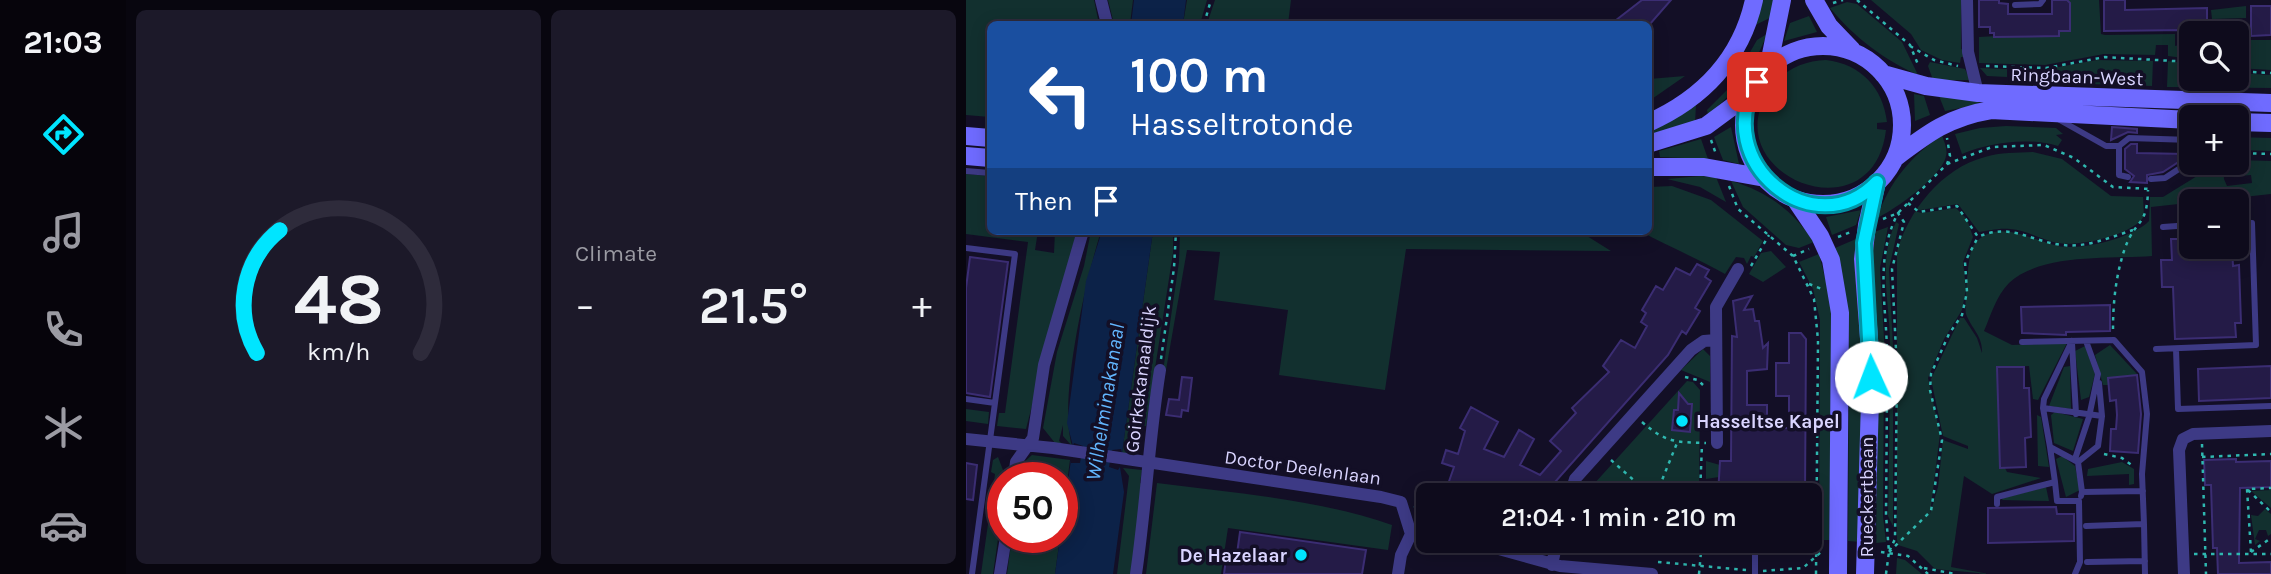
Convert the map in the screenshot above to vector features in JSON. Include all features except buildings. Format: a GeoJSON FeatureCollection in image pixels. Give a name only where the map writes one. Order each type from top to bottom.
{"type":"FeatureCollection","features":[{"type":"Feature","properties":{"kind":"main road"},"geometry":{"type":"LineString","coordinates":[[1652,121],[1696,96],[1731,57],[1750,17],[1754,0]]}},
{"type":"Feature","properties":{"kind":"main road"},"geometry":{"type":"LineString","coordinates":[[1768,69],[1782,0]]}},
{"type":"Feature","properties":{"kind":"main road"},"geometry":{"type":"LineString","coordinates":[[1816,4],[1834,32],[1855,53],[1884,74],[1895,92],[1901,111],[1901,139],[1895,158],[1877,182],[1859,195],[1838,202],[1817,204],[1795,199],[1765,178],[1752,159],[1746,137],[1745,114],[1752,92],[1768,69],[1787,55],[1809,47],[1833,47],[1855,53]]}},
{"type":"Feature","properties":{"kind":"main road","name":"Ringbaan-West"},"geometry":{"type":"LineString","coordinates":[[1884,74],[1926,86],[1978,93],[2271,103]]}},
{"type":"Feature","properties":{"kind":"main road"},"geometry":{"type":"LineString","coordinates":[[1652,143],[1706,126],[1752,92]]}},
{"type":"Feature","properties":{"kind":"main road","name":"Ringbaan-West"},"geometry":{"type":"LineString","coordinates":[[1895,158],[1935,128],[1961,115],[1991,110],[2179,119]]}},
{"type":"Feature","properties":{"kind":"main road"},"geometry":{"type":"LineString","coordinates":[[2249,122],[2271,123]]}},
{"type":"Feature","properties":{"kind":"main road"},"geometry":{"type":"LineString","coordinates":[[966,136],[987,138]]}},
{"type":"Feature","properties":{"kind":"main road"},"geometry":{"type":"LineString","coordinates":[[966,156],[987,159]]}},
{"type":"Feature","properties":{"kind":"main road"},"geometry":{"type":"LineString","coordinates":[[1657,166],[1723,171],[1765,178]]}},
{"type":"Feature","properties":{"kind":"main road","name":"Rueckertbaan"},"geometry":{"type":"LineString","coordinates":[[1864,574],[1871,365],[1864,243],[1877,182]]}},
{"type":"Feature","properties":{"kind":"main road","name":"Rueckertbaan"},"geometry":{"type":"LineString","coordinates":[[1795,199],[1820,236],[1831,260],[1840,313],[1838,574]]}},
{"type":"Feature","properties":{"kind":"street"},"geometry":{"type":"LineString","coordinates":[[1101,0],[1106,21]]}},
{"type":"Feature","properties":{"kind":"street"},"geometry":{"type":"LineString","coordinates":[[1967,0],[1970,66],[1978,93]]}},
{"type":"Feature","properties":{"kind":"street"},"geometry":{"type":"LineString","coordinates":[[1016,462],[1033,438],[1044,365],[1082,235]]}},
{"type":"Feature","properties":{"kind":"street"},"geometry":{"type":"LineString","coordinates":[[1717,443],[1716,307],[1738,269]]}},
{"type":"Feature","properties":{"kind":"street"},"geometry":{"type":"LineString","coordinates":[[1574,483],[1674,369],[1704,341],[1716,340]]}},
{"type":"Feature","properties":{"kind":"street","name":"Goirkekanaaldijk"},"geometry":{"type":"LineString","coordinates":[[1136,574],[1149,464],[1147,447],[1160,370]]}},
{"type":"Feature","properties":{"kind":"street"},"geometry":{"type":"LineString","coordinates":[[2184,574],[2179,450],[2183,439],[2202,433],[2271,431]]}},
{"type":"Feature","properties":{"kind":"street"},"geometry":{"type":"LineString","coordinates":[[966,439],[1053,447],[1149,464]]}},
{"type":"Feature","properties":{"kind":"street","name":"Doctor Deelenlaan"},"geometry":{"type":"LineString","coordinates":[[1149,464],[1401,502],[1411,534]]}},
{"type":"Feature","properties":{"kind":"street"},"geometry":{"type":"LineString","coordinates":[[1398,574],[1401,555],[1411,534],[1416,532]]}},
{"type":"Feature","properties":{"kind":"street"},"geometry":{"type":"LineString","coordinates":[[1000,574],[1003,553]]}},
{"type":"Feature","properties":{"kind":"street"},"geometry":{"type":"LineString","coordinates":[[1511,553],[1552,565],[1650,568]]}},
{"type":"Feature","properties":{"kind":"street"},"geometry":{"type":"LineString","coordinates":[[1552,565],[1555,553]]}},
{"type":"Feature","properties":{"kind":"lane"},"geometry":{"type":"LineString","coordinates":[[2015,5],[2040,4],[2043,0]]}},
{"type":"Feature","properties":{"kind":"lane","name":"Ringbaan-West"},"geometry":{"type":"LineString","coordinates":[[2047,113],[2106,145],[2119,146]]}},
{"type":"Feature","properties":{"kind":"lane"},"geometry":{"type":"LineString","coordinates":[[2128,177],[2119,175],[2119,146],[2129,138],[2179,140]]}},
{"type":"Feature","properties":{"kind":"lane"},"geometry":{"type":"LineString","coordinates":[[2151,178],[2165,178],[2179,169]]}},
{"type":"Feature","properties":{"kind":"lane"},"geometry":{"type":"LineString","coordinates":[[966,171],[987,173]]}},
{"type":"Feature","properties":{"kind":"lane"},"geometry":{"type":"LineString","coordinates":[[2156,349],[2256,345],[2252,223],[2249,223]]}},
{"type":"Feature","properties":{"kind":"lane"},"geometry":{"type":"LineString","coordinates":[[2163,226],[2179,225]]}},
{"type":"Feature","properties":{"kind":"lane"},"geometry":{"type":"LineString","coordinates":[[966,248],[1015,254],[972,574]]}},
{"type":"Feature","properties":{"kind":"lane"},"geometry":{"type":"LineString","coordinates":[[2022,342],[2114,340],[2142,372],[2147,414],[2143,469],[2145,574]]}},
{"type":"Feature","properties":{"kind":"lane"},"geometry":{"type":"LineString","coordinates":[[2072,341],[2044,399],[2043,408],[2057,502],[2079,501]]}},
{"type":"Feature","properties":{"kind":"lane"},"geometry":{"type":"LineString","coordinates":[[2072,341],[2076,414]]}},
{"type":"Feature","properties":{"kind":"lane"},"geometry":{"type":"LineString","coordinates":[[2077,461],[2098,446],[2102,416],[2098,374],[2086,341]]}},
{"type":"Feature","properties":{"kind":"lane"},"geometry":{"type":"LineString","coordinates":[[2176,349],[2178,409],[2271,406]]}},
{"type":"Feature","properties":{"kind":"lane"},"geometry":{"type":"LineString","coordinates":[[2075,574],[2080,562],[2079,501],[2082,492],[2077,461],[2098,374]]}},
{"type":"Feature","properties":{"kind":"lane"},"geometry":{"type":"LineString","coordinates":[[966,399],[995,403]]}},
{"type":"Feature","properties":{"kind":"lane"},"geometry":{"type":"LineString","coordinates":[[2043,408],[2089,417],[2102,416]]}},
{"type":"Feature","properties":{"kind":"lane"},"geometry":{"type":"LineString","coordinates":[[2050,447],[2077,461]]}},
{"type":"Feature","properties":{"kind":"lane"},"geometry":{"type":"LineString","coordinates":[[1997,504],[1997,498],[2055,482]]}},
{"type":"Feature","properties":{"kind":"lane"},"geometry":{"type":"LineString","coordinates":[[2082,492],[2143,491]]}},
{"type":"Feature","properties":{"kind":"lane"},"geometry":{"type":"LineString","coordinates":[[2086,526],[2144,524]]}},
{"type":"Feature","properties":{"kind":"lane"},"geometry":{"type":"LineString","coordinates":[[1755,553],[1755,573]]}},
{"type":"Feature","properties":{"kind":"lane"},"geometry":{"type":"LineString","coordinates":[[2087,562],[2145,561]]}},
{"type":"Feature","properties":{"kind":"path"},"geometry":{"type":"LineString","coordinates":[[1205,21],[1211,0]]}},
{"type":"Feature","properties":{"kind":"path"},"geometry":{"type":"LineString","coordinates":[[1816,4],[1843,0]]}},
{"type":"Feature","properties":{"kind":"path","name":"Ringbaan-West"},"geometry":{"type":"LineString","coordinates":[[1910,45],[1934,60],[1970,66],[2046,68],[2105,57],[2179,61]]}},
{"type":"Feature","properties":{"kind":"path"},"geometry":{"type":"LineString","coordinates":[[2249,72],[2271,73]]}},
{"type":"Feature","properties":{"kind":"path"},"geometry":{"type":"LineString","coordinates":[[1706,126],[1738,209],[1793,256],[1809,285],[1818,328],[1816,574]]}},
{"type":"Feature","properties":{"kind":"path"},"geometry":{"type":"LineString","coordinates":[[1947,164],[1992,147],[2044,145],[2074,158],[2113,187],[2158,190]]}},
{"type":"Feature","properties":{"kind":"path"},"geometry":{"type":"LineString","coordinates":[[2249,153],[2271,154]]}},
{"type":"Feature","properties":{"kind":"path"},"geometry":{"type":"LineString","coordinates":[[1889,552],[1931,511],[1942,440],[1930,390],[1931,374],[1949,334],[1962,315],[1967,292],[1965,262],[1978,237],[1991,231],[2015,231],[2066,246],[2104,240],[2141,225],[2147,215],[2148,190]]}},
{"type":"Feature","properties":{"kind":"path"},"geometry":{"type":"LineString","coordinates":[[1908,203],[1919,212],[1957,206],[1978,237]]}},
{"type":"Feature","properties":{"kind":"path"},"geometry":{"type":"LineString","coordinates":[[1887,364],[1883,263],[1886,242],[1898,213],[1904,222],[1892,269],[1896,371],[1895,539],[1889,552]]}},
{"type":"Feature","properties":{"kind":"path"},"geometry":{"type":"LineString","coordinates":[[2114,340],[2113,298],[2133,230]]}},
{"type":"Feature","properties":{"kind":"path","name":"Goirkekanaaldijk"},"geometry":{"type":"LineString","coordinates":[[1160,370],[1176,235]]}},
{"type":"Feature","properties":{"kind":"path"},"geometry":{"type":"LineString","coordinates":[[1738,269],[1749,270],[1769,235]]}},
{"type":"Feature","properties":{"kind":"path"},"geometry":{"type":"LineString","coordinates":[[1674,369],[1686,378],[1699,380],[1704,386],[1716,386]]}},
{"type":"Feature","properties":{"kind":"path","name":"Rueckertbaan"},"geometry":{"type":"LineString","coordinates":[[1886,574],[1889,552],[1886,515],[1887,389]]}},
{"type":"Feature","properties":{"kind":"path"},"geometry":{"type":"LineString","coordinates":[[1633,414],[1659,437],[1677,443],[1717,443]]}},
{"type":"Feature","properties":{"kind":"path"},"geometry":{"type":"LineString","coordinates":[[2202,433],[2206,574]]}},
{"type":"Feature","properties":{"kind":"path"},"geometry":{"type":"LineString","coordinates":[[1662,483],[1677,443]]}},
{"type":"Feature","properties":{"kind":"path"},"geometry":{"type":"LineString","coordinates":[[1700,483],[1702,443]]}},
{"type":"Feature","properties":{"kind":"path"},"geometry":{"type":"LineString","coordinates":[[2098,446],[2106,456],[2122,458],[2143,469]]}},
{"type":"Feature","properties":{"kind":"path"},"geometry":{"type":"LineString","coordinates":[[1601,451],[1637,483]]}},
{"type":"Feature","properties":{"kind":"path"},"geometry":{"type":"LineString","coordinates":[[2202,457],[2271,454]]}},
{"type":"Feature","properties":{"kind":"path"},"geometry":{"type":"LineString","coordinates":[[2247,489],[2271,488]]}},
{"type":"Feature","properties":{"kind":"path"},"geometry":{"type":"LineString","coordinates":[[2247,489],[2251,552]]}},
{"type":"Feature","properties":{"kind":"path"},"geometry":{"type":"LineString","coordinates":[[2247,489],[2271,512]]}},
{"type":"Feature","properties":{"kind":"path"},"geometry":{"type":"LineString","coordinates":[[2251,552],[2271,538]]}},
{"type":"Feature","properties":{"kind":"path"},"geometry":{"type":"LineString","coordinates":[[1889,552],[1908,556],[1928,574]]}},
{"type":"Feature","properties":{"kind":"path"},"geometry":{"type":"LineString","coordinates":[[1699,574],[1702,553]]}},
{"type":"Feature","properties":{"kind":"path"},"geometry":{"type":"LineString","coordinates":[[2183,554],[2271,554]]}},
{"type":"Feature","properties":{"kind":"path"},"geometry":{"type":"LineString","coordinates":[[1650,568],[1701,566],[1755,573],[1795,571],[1804,568],[1816,555]]}},
{"type":"Feature","properties":{"kind":"path"},"geometry":{"type":"LineString","coordinates":[[1924,568],[1955,574]]}},
{"type":"Feature","properties":{"kind":"green space"},"geometry":{"type":"Polygon","coordinates":[[[966,0],[1094,0],[1098,21],[987,21],[987,117],[966,115],[966,0]]]}},
{"type":"Feature","properties":{"kind":"green space"},"geometry":{"type":"Polygon","coordinates":[[[1108,0],[1133,0],[1130,21],[1113,21],[1108,0]]]}},
{"type":"Feature","properties":{"kind":"green space"},"geometry":{"type":"Polygon","coordinates":[[[1187,0],[1207,0],[1201,21],[1184,21],[1187,0]]]}},
{"type":"Feature","properties":{"kind":"green space"},"geometry":{"type":"Polygon","coordinates":[[[1215,0],[1291,0],[1288,21],[1208,21],[1215,0]]]}},
{"type":"Feature","properties":{"kind":"green space"},"geometry":{"type":"Polygon","coordinates":[[[1759,0],[1774,0],[1772,17],[1751,27],[1759,0]]]}},
{"type":"Feature","properties":{"kind":"green space"},"geometry":{"type":"Polygon","coordinates":[[[1871,0],[1961,0],[1961,49],[1965,50],[1965,57],[1961,57],[1960,63],[1942,60],[1921,50],[1911,34],[1871,0]]]}},
{"type":"Feature","properties":{"kind":"green space"},"geometry":{"type":"Polygon","coordinates":[[[2067,0],[2099,0],[2101,34],[2175,34],[2179,57],[2168,56],[2168,45],[2156,45],[2155,55],[2104,54],[2045,65],[1979,63],[1979,37],[2053,33],[2059,36],[2060,29],[2070,31],[2070,3],[2067,0]]]}},
{"type":"Feature","properties":{"kind":"green space"},"geometry":{"type":"Polygon","coordinates":[[[1847,2],[1857,4],[1902,42],[1918,75],[1870,47],[1830,8],[1847,2]]]}},
{"type":"Feature","properties":{"kind":"green space"},"geometry":{"type":"Polygon","coordinates":[[[2246,6],[2246,18],[2212,19],[2211,10],[2246,6]]]}},
{"type":"Feature","properties":{"kind":"green space"},"geometry":{"type":"Polygon","coordinates":[[[1809,16],[1817,32],[1784,41],[1790,23],[1809,16]]]}},
{"type":"Feature","properties":{"kind":"green space"},"geometry":{"type":"Polygon","coordinates":[[[1767,34],[1743,79],[1708,115],[1707,110],[1730,87],[1757,40],[1767,34]]]}},
{"type":"Feature","properties":{"kind":"green space"},"geometry":{"type":"Polygon","coordinates":[[[2249,40],[2271,40],[2271,70],[2249,69],[2249,40]]]}},
{"type":"Feature","properties":{"kind":"green space"},"geometry":{"type":"Polygon","coordinates":[[[1826,60],[1850,67],[1868,80],[1881,99],[1887,122],[1877,123],[1877,129],[1886,130],[1875,163],[1854,182],[1828,188],[1801,183],[1778,168],[1762,147],[1758,120],[1775,82],[1802,65],[1826,60]]]}},
{"type":"Feature","properties":{"kind":"green space"},"geometry":{"type":"Polygon","coordinates":[[[2097,60],[2153,61],[2152,86],[2057,83],[2057,76],[2042,75],[2042,70],[2097,60]]]}},
{"type":"Feature","properties":{"kind":"green space"},"geometry":{"type":"Polygon","coordinates":[[[2168,61],[2179,62],[2179,87],[2167,87],[2168,61]]]}},
{"type":"Feature","properties":{"kind":"green space"},"geometry":{"type":"Polygon","coordinates":[[[1930,62],[1965,69],[1970,80],[1933,80],[1928,66],[1930,62]]]}},
{"type":"Feature","properties":{"kind":"green space"},"geometry":{"type":"Polygon","coordinates":[[[1980,68],[2007,69],[2007,77],[1987,76],[1980,68]]]}},
{"type":"Feature","properties":{"kind":"green space"},"geometry":{"type":"Polygon","coordinates":[[[2249,74],[2271,75],[2271,88],[2249,88],[2249,74]]]}},
{"type":"Feature","properties":{"kind":"green space"},"geometry":{"type":"Polygon","coordinates":[[[1685,76],[1652,99],[1652,79],[1685,76]]]}},
{"type":"Feature","properties":{"kind":"green space"},"geometry":{"type":"Polygon","coordinates":[[[1914,94],[1924,96],[1930,115],[1915,121],[1914,94]]]}},
{"type":"Feature","properties":{"kind":"green space"},"geometry":{"type":"Polygon","coordinates":[[[1939,96],[1966,97],[1982,104],[1945,111],[1939,96]]]}},
{"type":"Feature","properties":{"kind":"green space"},"geometry":{"type":"Polygon","coordinates":[[[1696,105],[1695,123],[1652,137],[1652,125],[1696,105]]]}},
{"type":"Feature","properties":{"kind":"green space"},"geometry":{"type":"Polygon","coordinates":[[[2006,126],[2056,128],[2063,134],[2056,135],[2062,140],[2058,146],[2009,142],[1962,154],[1955,134],[2006,126]]]}},
{"type":"Feature","properties":{"kind":"green space"},"geometry":{"type":"Polygon","coordinates":[[[1731,127],[1739,164],[1723,160],[1714,137],[1731,127]]]}},
{"type":"Feature","properties":{"kind":"green space"},"geometry":{"type":"Polygon","coordinates":[[[1942,135],[1946,153],[1943,164],[1936,173],[1906,200],[1877,218],[1902,171],[1942,135]]]}},
{"type":"Feature","properties":{"kind":"green space"},"geometry":{"type":"Polygon","coordinates":[[[2249,137],[2271,138],[2271,151],[2249,150],[2249,137]]]}},
{"type":"Feature","properties":{"kind":"green space"},"geometry":{"type":"Polygon","coordinates":[[[1701,139],[1708,159],[1660,157],[1659,151],[1701,139]]]}},
{"type":"Feature","properties":{"kind":"green space"},"geometry":{"type":"Polygon","coordinates":[[[2033,152],[2062,159],[2111,196],[2143,197],[2144,216],[2138,223],[2118,234],[2067,244],[2016,230],[1979,232],[1958,204],[1916,211],[1941,181],[1969,163],[1997,154],[2033,152]]]}},
{"type":"Feature","properties":{"kind":"green space"},"geometry":{"type":"Polygon","coordinates":[[[2249,160],[2271,161],[2271,194],[2249,196],[2249,189],[2179,189],[2179,204],[2151,207],[2152,256],[2057,262],[2022,273],[2009,283],[2001,294],[1984,331],[2012,345],[2067,343],[2038,400],[2033,399],[2029,366],[1997,368],[2000,468],[2005,468],[2007,472],[2041,478],[1992,494],[1964,476],[1951,567],[1989,574],[1935,569],[1917,551],[1898,545],[1897,252],[1909,221],[1916,211],[1922,213],[1956,208],[1967,219],[1973,237],[1963,262],[1966,289],[1962,310],[1944,339],[1928,378],[1940,434],[1930,514],[1938,487],[1943,440],[1968,449],[1968,446],[1943,436],[1931,379],[1960,318],[1964,318],[1977,338],[1982,353],[1981,342],[1966,314],[1968,269],[1973,246],[1982,237],[2002,231],[2058,246],[2079,247],[2106,242],[2131,233],[2149,221],[2150,197],[2163,197],[2199,175],[2224,175],[2227,186],[2252,183],[2251,175],[2226,177],[2226,175],[2249,175],[2249,160]]]}},
{"type":"Feature","properties":{"kind":"green space"},"geometry":{"type":"Polygon","coordinates":[[[966,174],[987,176],[987,235],[1037,235],[1035,250],[1054,253],[1055,235],[1076,235],[1026,429],[997,426],[999,413],[1005,413],[1028,242],[966,234],[966,174]]]}},
{"type":"Feature","properties":{"kind":"green space"},"geometry":{"type":"Polygon","coordinates":[[[1716,177],[1726,202],[1700,187],[1667,179],[1716,177]]]}},
{"type":"Feature","properties":{"kind":"green space"},"geometry":{"type":"Polygon","coordinates":[[[1731,181],[1756,190],[1778,204],[1797,221],[1814,242],[1799,248],[1786,245],[1743,207],[1731,181]]]}},
{"type":"Feature","properties":{"kind":"green space"},"geometry":{"type":"Polygon","coordinates":[[[1672,186],[1711,200],[1763,241],[1754,257],[1751,256],[1747,264],[1744,258],[1736,257],[1725,274],[1648,235],[1652,235],[1652,187],[1672,186]]]}},
{"type":"Feature","properties":{"kind":"green space"},"geometry":{"type":"Polygon","coordinates":[[[1861,210],[1856,225],[1832,235],[1826,217],[1861,210]]]}},
{"type":"Feature","properties":{"kind":"green space"},"geometry":{"type":"Polygon","coordinates":[[[1896,222],[1899,224],[1889,269],[1893,346],[1893,526],[1888,516],[1890,344],[1886,266],[1890,236],[1896,222]]]}},
{"type":"Feature","properties":{"kind":"green space"},"geometry":{"type":"Polygon","coordinates":[[[1888,227],[1880,268],[1885,357],[1879,368],[1871,264],[1874,232],[1888,227]]]}},
{"type":"Feature","properties":{"kind":"green space"},"geometry":{"type":"Polygon","coordinates":[[[1090,235],[1100,235],[1088,279],[1071,370],[1069,425],[1072,446],[1063,436],[1063,425],[1059,441],[1064,445],[1055,443],[1043,428],[1057,352],[1084,266],[1090,235]]]}},
{"type":"Feature","properties":{"kind":"green space"},"geometry":{"type":"Polygon","coordinates":[[[1152,235],[1173,235],[1173,253],[1146,426],[1131,424],[1129,441],[1137,443],[1137,456],[1122,453],[1152,235]]]}},
{"type":"Feature","properties":{"kind":"green space"},"geometry":{"type":"Polygon","coordinates":[[[1180,235],[1585,235],[1611,251],[1406,249],[1385,390],[1279,375],[1288,310],[1214,300],[1220,252],[1187,250],[1166,370],[1163,371],[1179,262],[1180,235]]]}},
{"type":"Feature","properties":{"kind":"green space"},"geometry":{"type":"Polygon","coordinates":[[[1856,239],[1863,337],[1861,542],[1848,541],[1849,335],[1835,248],[1856,239]]]}},
{"type":"Feature","properties":{"kind":"green space"},"geometry":{"type":"Polygon","coordinates":[[[1771,251],[1786,267],[1763,282],[1749,274],[1761,253],[1771,251]]]}},
{"type":"Feature","properties":{"kind":"green space"},"geometry":{"type":"Polygon","coordinates":[[[1819,254],[1832,305],[1833,540],[1822,540],[1822,483],[1819,483],[1820,320],[1813,289],[1799,262],[1819,254]]]}},
{"type":"Feature","properties":{"kind":"green space"},"geometry":{"type":"Polygon","coordinates":[[[2110,345],[2138,375],[2108,378],[2109,385],[2103,385],[2095,355],[2110,345]]]}},
{"type":"Feature","properties":{"kind":"green space"},"geometry":{"type":"Polygon","coordinates":[[[2085,346],[2095,374],[2089,397],[2081,400],[2075,351],[2085,346]]]}},
{"type":"Feature","properties":{"kind":"green space"},"geometry":{"type":"Polygon","coordinates":[[[1703,349],[1710,356],[1710,382],[1681,370],[1703,349]]]}},
{"type":"Feature","properties":{"kind":"green space"},"geometry":{"type":"Polygon","coordinates":[[[2070,366],[2071,409],[2049,406],[2064,367],[2070,366]]]}},
{"type":"Feature","properties":{"kind":"green space"},"geometry":{"type":"Polygon","coordinates":[[[1884,370],[1883,516],[1886,542],[1876,543],[1877,381],[1884,370]]]}},
{"type":"Feature","properties":{"kind":"green space"},"geometry":{"type":"Polygon","coordinates":[[[1687,381],[1693,382],[1700,390],[1699,483],[1595,483],[1687,381]]]}},
{"type":"Feature","properties":{"kind":"green space"},"geometry":{"type":"Polygon","coordinates":[[[966,409],[989,412],[988,424],[966,421],[966,409]]]}},
{"type":"Feature","properties":{"kind":"green space"},"geometry":{"type":"Polygon","coordinates":[[[2055,412],[2083,419],[2073,451],[2054,443],[2051,415],[2055,412]]]}},
{"type":"Feature","properties":{"kind":"green space"},"geometry":{"type":"Polygon","coordinates":[[[2037,415],[2041,417],[2049,467],[2038,466],[2037,415]]]}},
{"type":"Feature","properties":{"kind":"green space"},"geometry":{"type":"Polygon","coordinates":[[[1032,455],[1070,460],[1070,462],[1024,462],[1032,455]]]}},
{"type":"Feature","properties":{"kind":"green space"},"geometry":{"type":"Polygon","coordinates":[[[2062,456],[2075,466],[2080,490],[2066,497],[2056,459],[2062,456]]]}},
{"type":"Feature","properties":{"kind":"green space"},"geometry":{"type":"Polygon","coordinates":[[[1706,461],[1720,465],[1719,477],[1706,479],[1706,461]]]}},
{"type":"Feature","properties":{"kind":"green space"},"geometry":{"type":"Polygon","coordinates":[[[2122,462],[2134,469],[2134,484],[2129,485],[2129,474],[2087,476],[2088,469],[2122,462]]]}},
{"type":"Feature","properties":{"kind":"green space"},"geometry":{"type":"Polygon","coordinates":[[[1123,468],[1142,470],[1140,483],[1145,484],[1133,574],[1117,574],[1129,476],[1123,468]]]}},
{"type":"Feature","properties":{"kind":"green space"},"geometry":{"type":"Polygon","coordinates":[[[1157,483],[1276,498],[1364,516],[1392,525],[1388,550],[1228,528],[1221,574],[1146,574],[1157,483]]]}},
{"type":"Feature","properties":{"kind":"green space"},"geometry":{"type":"Polygon","coordinates":[[[2046,487],[2049,501],[2002,500],[2003,498],[2046,487]]]}},
{"type":"Feature","properties":{"kind":"green space"},"geometry":{"type":"Polygon","coordinates":[[[2271,490],[2271,508],[2251,491],[2271,490]]]}},
{"type":"Feature","properties":{"kind":"green space"},"geometry":{"type":"Polygon","coordinates":[[[2265,509],[2271,514],[2271,534],[2268,536],[2266,530],[2259,530],[2255,539],[2260,541],[2255,545],[2251,515],[2258,516],[2265,509]]]}},
{"type":"Feature","properties":{"kind":"green space"},"geometry":{"type":"Polygon","coordinates":[[[987,531],[987,553],[996,553],[993,574],[981,574],[987,531]]]}},
{"type":"Feature","properties":{"kind":"green space"},"geometry":{"type":"Polygon","coordinates":[[[1010,553],[1058,553],[1055,574],[1007,574],[1010,553]]]}},
{"type":"Feature","properties":{"kind":"green space"},"geometry":{"type":"Polygon","coordinates":[[[1897,558],[1905,560],[1922,574],[1896,574],[1897,558]]]}},
{"type":"Feature","properties":{"kind":"water"},"geometry":{"type":"Polygon","coordinates":[[[1134,0],[1186,0],[1183,21],[1131,21],[1134,0]]]}},
{"type":"Feature","properties":{"kind":"water","name":"Wilhelminakanaal"},"geometry":{"type":"Polygon","coordinates":[[[1101,235],[1152,235],[1122,453],[1121,449],[1112,450],[1109,467],[1118,470],[1120,467],[1124,492],[1113,574],[1055,574],[1058,553],[1078,553],[1078,463],[1083,446],[1074,443],[1073,446],[1067,423],[1086,281],[1101,235]]]}},
{"type":"Feature","properties":{"kind":"place","name":"Hasseltse Kapel"},"geometry":{"type":"Point","coordinates":[1682,421]}},
{"type":"Feature","properties":{"kind":"place","name":"De Hazelaar"},"geometry":{"type":"Point","coordinates":[1301,555]}},
{"type":"Feature","properties":{"kind":"route"},"geometry":{"type":"LineString","coordinates":[[1757,82],[1747,106],[1746,137],[1756,166],[1774,187],[1800,200],[1828,204],[1854,198],[1877,182],[1863,259],[1871,377]]}}]}
